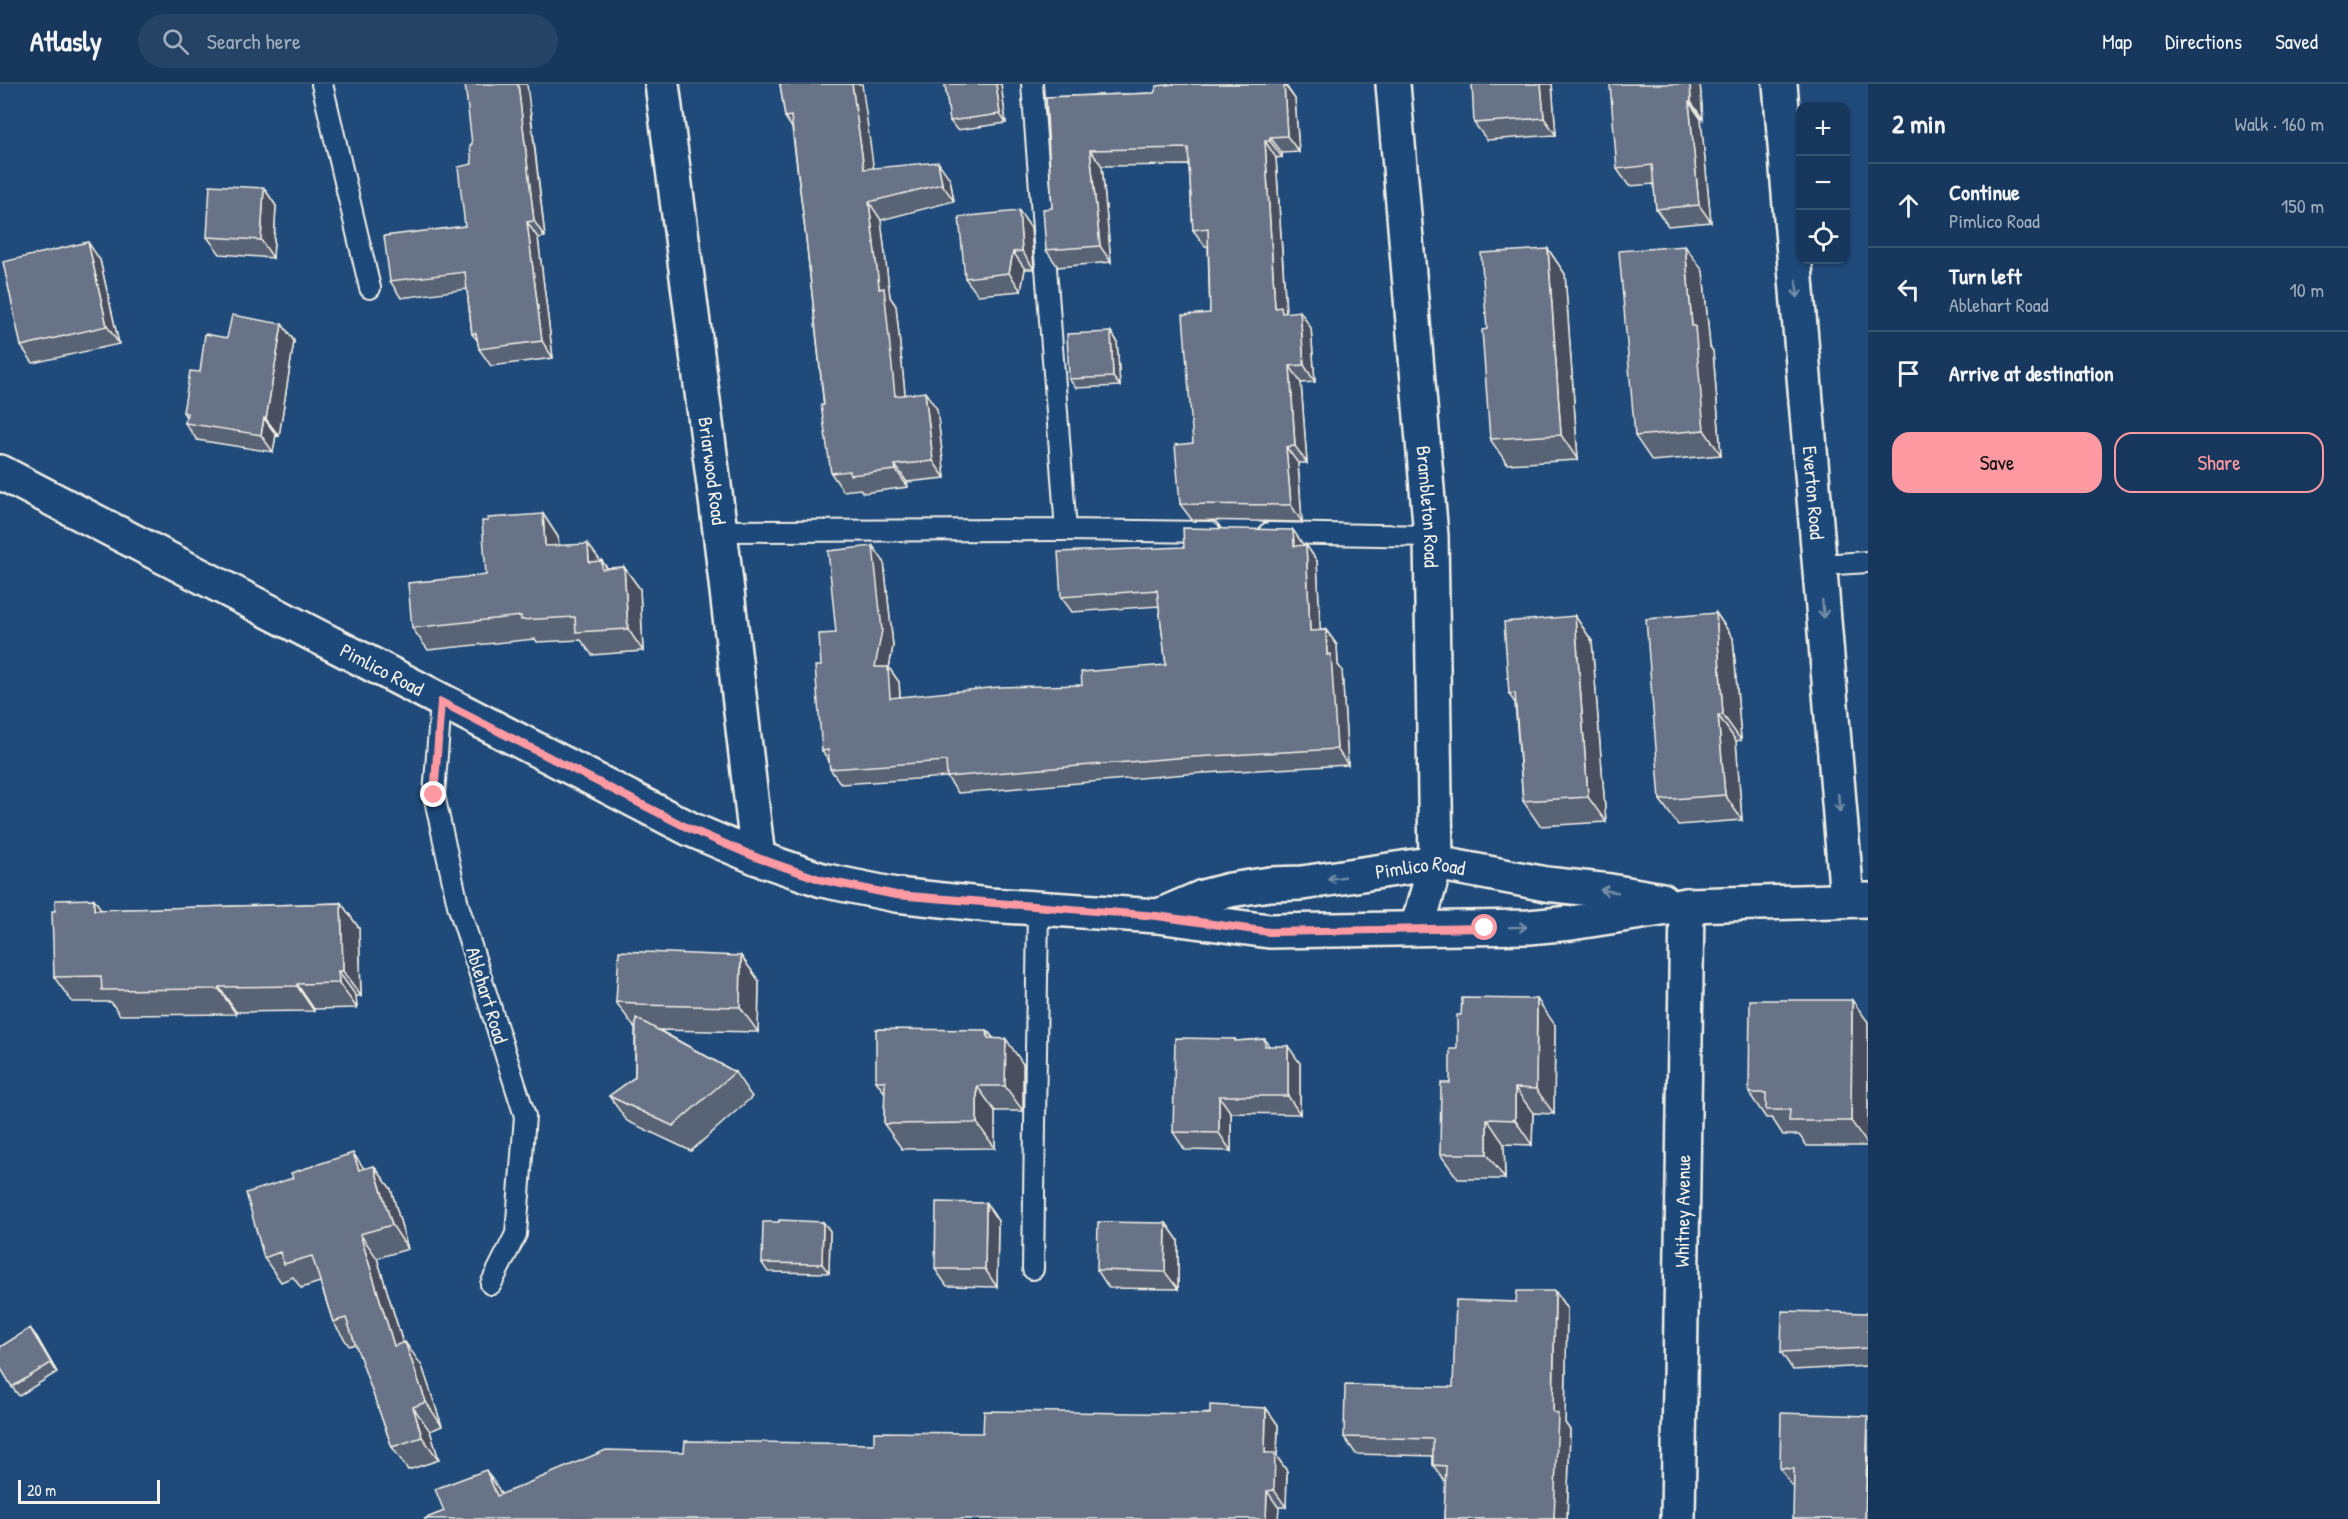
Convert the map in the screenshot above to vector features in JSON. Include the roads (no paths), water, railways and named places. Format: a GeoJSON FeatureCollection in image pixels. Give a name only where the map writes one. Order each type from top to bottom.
{"type":"FeatureCollection","features":[{"type":"Feature","properties":{"kind":"street","name":"Briarwood Road"},"geometry":{"type":"LineString","coordinates":[[662,84],[720,531],[758,858]]}},
{"type":"Feature","properties":{"kind":"street","name":"Brambleton Road"},"geometry":{"type":"LineString","coordinates":[[1394,84],[1431,536],[1436,863],[1417,928]]}},
{"type":"Feature","properties":{"kind":"street","name":"Everton Road"},"geometry":{"type":"LineString","coordinates":[[1780,84],[1820,565],[1857,900]]}},
{"type":"Feature","properties":{"kind":"street","name":"Pimlico Road"},"geometry":{"type":"LineString","coordinates":[[0,472],[690,829],[758,858],[822,880],[896,895],[1157,916],[1269,932],[1485,928],[1571,923],[1687,905],[1857,900]]}},
{"type":"Feature","properties":{"kind":"street","name":"Pimlico Road"},"geometry":{"type":"LineString","coordinates":[[1157,916],[1203,897],[1230,890],[1270,884],[1302,883],[1436,863],[1546,884],[1610,891],[1687,905]]}},
{"type":"Feature","properties":{"kind":"street","name":"Whitney Avenue"},"geometry":{"type":"LineString","coordinates":[[1678,1519],[1687,905]]}},
{"type":"Feature","properties":{"kind":"lane"},"geometry":{"type":"LineString","coordinates":[[322,84],[369,288]]}},
{"type":"Feature","properties":{"kind":"lane"},"geometry":{"type":"LineString","coordinates":[[1032,84],[1066,530]]}},
{"type":"Feature","properties":{"kind":"lane"},"geometry":{"type":"LineString","coordinates":[[720,531],[1066,530],[1230,533]]}},
{"type":"Feature","properties":{"kind":"lane"},"geometry":{"type":"LineString","coordinates":[[1254,533],[1431,536]]}},
{"type":"Feature","properties":{"kind":"lane"},"geometry":{"type":"LineString","coordinates":[[1820,565],[1868,562]]}},
{"type":"Feature","properties":{"kind":"lane","name":"Ablehart Road"},"geometry":{"type":"LineString","coordinates":[[441,702],[434,795],[458,905],[525,1116],[516,1234],[491,1284]]}},
{"type":"Feature","properties":{"kind":"lane"},"geometry":{"type":"LineString","coordinates":[[1033,1269],[1038,908]]}}]}
